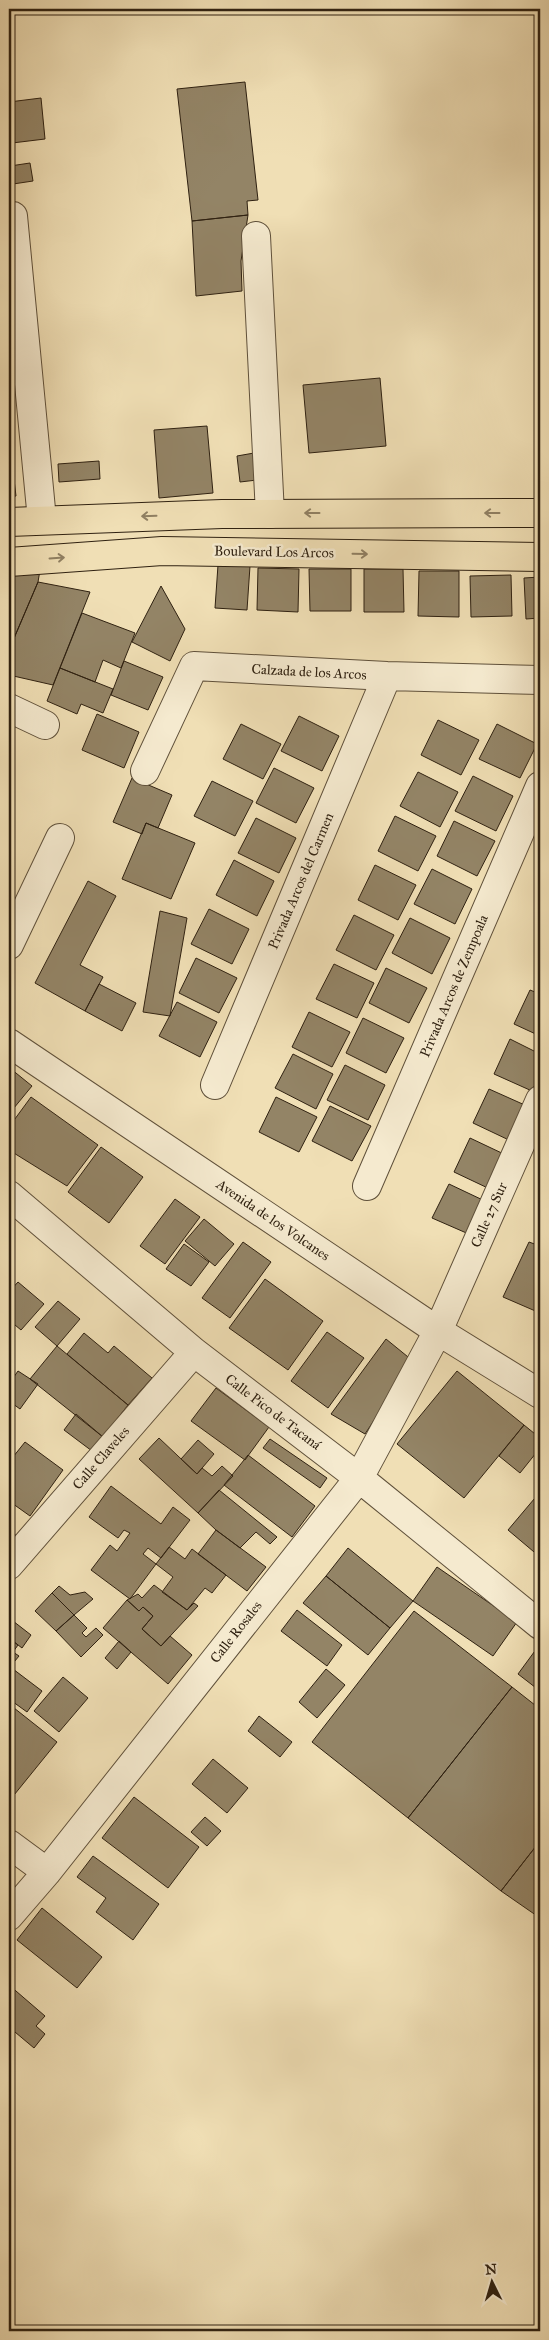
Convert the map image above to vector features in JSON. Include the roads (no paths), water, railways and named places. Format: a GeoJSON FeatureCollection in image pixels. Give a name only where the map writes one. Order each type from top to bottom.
{"type":"FeatureCollection","features":[{"type":"Feature","properties":{"kind":"main road"},"geometry":{"type":"LineString","coordinates":[[9,522],[270,514],[540,512]]}},
{"type":"Feature","properties":{"kind":"main road","name":"Boulevard Los Arcos"},"geometry":{"type":"LineString","coordinates":[[9,562],[162,551],[540,557]]}},
{"type":"Feature","properties":{"kind":"street"},"geometry":{"type":"LineString","coordinates":[[13,216],[42,520]]}},
{"type":"Feature","properties":{"kind":"street"},"geometry":{"type":"LineString","coordinates":[[256,236],[270,514]]}},
{"type":"Feature","properties":{"kind":"street","name":"Calzada de los Arcos"},"geometry":{"type":"LineString","coordinates":[[145,771],[194,666],[387,676],[540,680]]}},
{"type":"Feature","properties":{"kind":"street","name":"Privada Arcos del Carmen"},"geometry":{"type":"LineString","coordinates":[[215,1085],[387,676]]}},
{"type":"Feature","properties":{"kind":"street"},"geometry":{"type":"LineString","coordinates":[[9,708],[45,725]]}},
{"type":"Feature","properties":{"kind":"street","name":"Privada Arcos de Zempoala"},"geometry":{"type":"LineString","coordinates":[[367,1186],[540,786]]}},
{"type":"Feature","properties":{"kind":"street"},"geometry":{"type":"LineString","coordinates":[[9,945],[60,838]]}},
{"type":"Feature","properties":{"kind":"street","name":"Avenida de los Volcanes"},"geometry":{"type":"LineString","coordinates":[[9,1043],[438,1331],[540,1394]]}},
{"type":"Feature","properties":{"kind":"street","name":"Calle 27 Sur"},"geometry":{"type":"LineString","coordinates":[[438,1331],[540,1100]]}},
{"type":"Feature","properties":{"kind":"street","name":"Calle Pico de Tacaná"},"geometry":{"type":"LineString","coordinates":[[14,1209],[194,1352],[359,1478],[540,1625]]}},
{"type":"Feature","properties":{"kind":"street","name":"Calle Rosales"},"geometry":{"type":"LineString","coordinates":[[9,1916],[47,1872],[359,1478],[438,1331]]}},
{"type":"Feature","properties":{"kind":"street","name":"Calle Claveles"},"geometry":{"type":"LineString","coordinates":[[9,1564],[194,1352]]}},
{"type":"Feature","properties":{"kind":"street"},"geometry":{"type":"LineString","coordinates":[[9,1844],[47,1872]]}}]}
